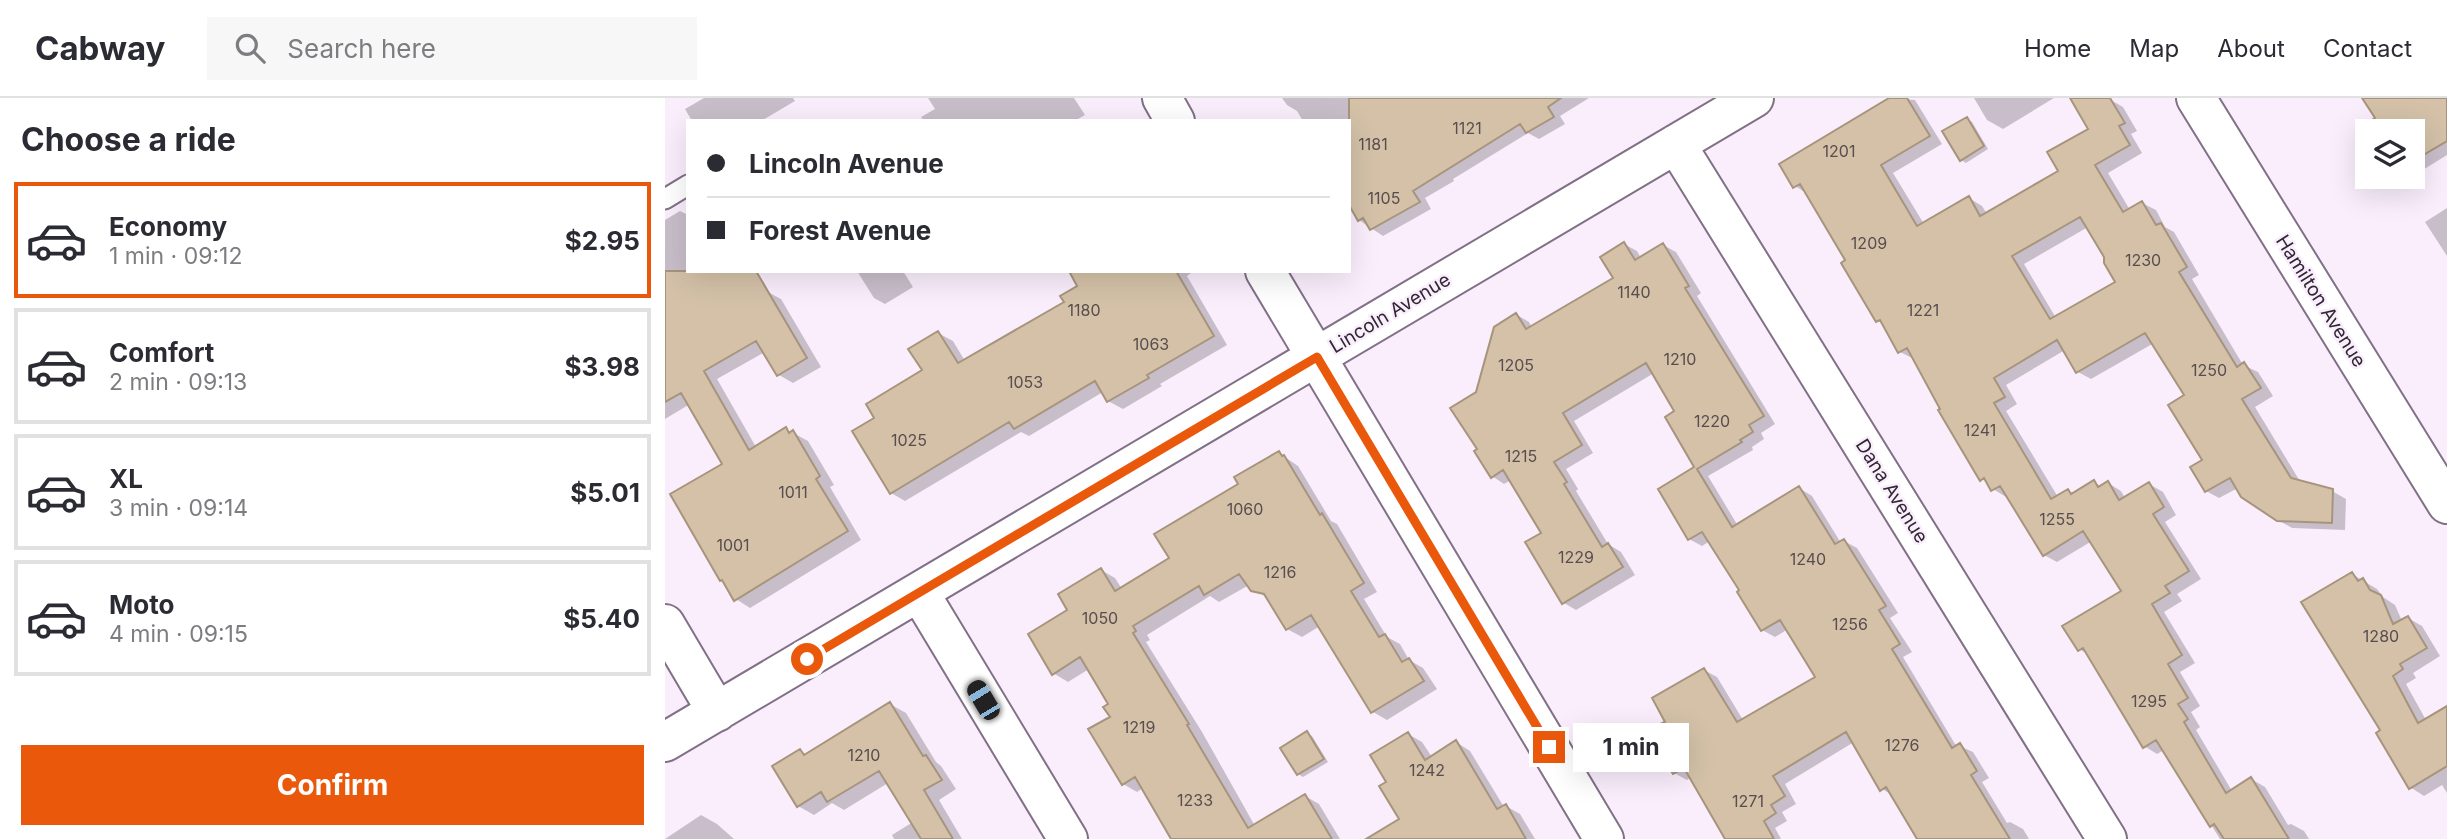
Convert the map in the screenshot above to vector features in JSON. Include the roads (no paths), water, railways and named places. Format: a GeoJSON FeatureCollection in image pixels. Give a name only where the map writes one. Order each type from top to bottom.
{"type":"FeatureCollection","features":[{"type":"Feature","properties":{"kind":"street"},"geometry":{"type":"LineString","coordinates":[[1162,98],[1174,119]]}},
{"type":"Feature","properties":{"kind":"street","name":"Lincoln Avenue"},"geometry":{"type":"LineString","coordinates":[[665,742],[1753,98]]}},
{"type":"Feature","properties":{"kind":"street","name":"Hamilton Avenue"},"geometry":{"type":"LineString","coordinates":[[2196,98],[2447,504]]}},
{"type":"Feature","properties":{"kind":"street","name":"Dana Avenue"},"geometry":{"type":"LineString","coordinates":[[1676,144],[2107,839]]}},
{"type":"Feature","properties":{"kind":"street"},"geometry":{"type":"LineString","coordinates":[[1266,273],[1604,839]]}},
{"type":"Feature","properties":{"kind":"street"},"geometry":{"type":"LineString","coordinates":[[919,592],[1068,839]]}},
{"type":"Feature","properties":{"kind":"street"},"geometry":{"type":"LineString","coordinates":[[665,624],[717,712]]}},
{"type":"Feature","properties":{"kind":"lane"},"geometry":{"type":"LineString","coordinates":[[665,199],[686,186]]}}]}
